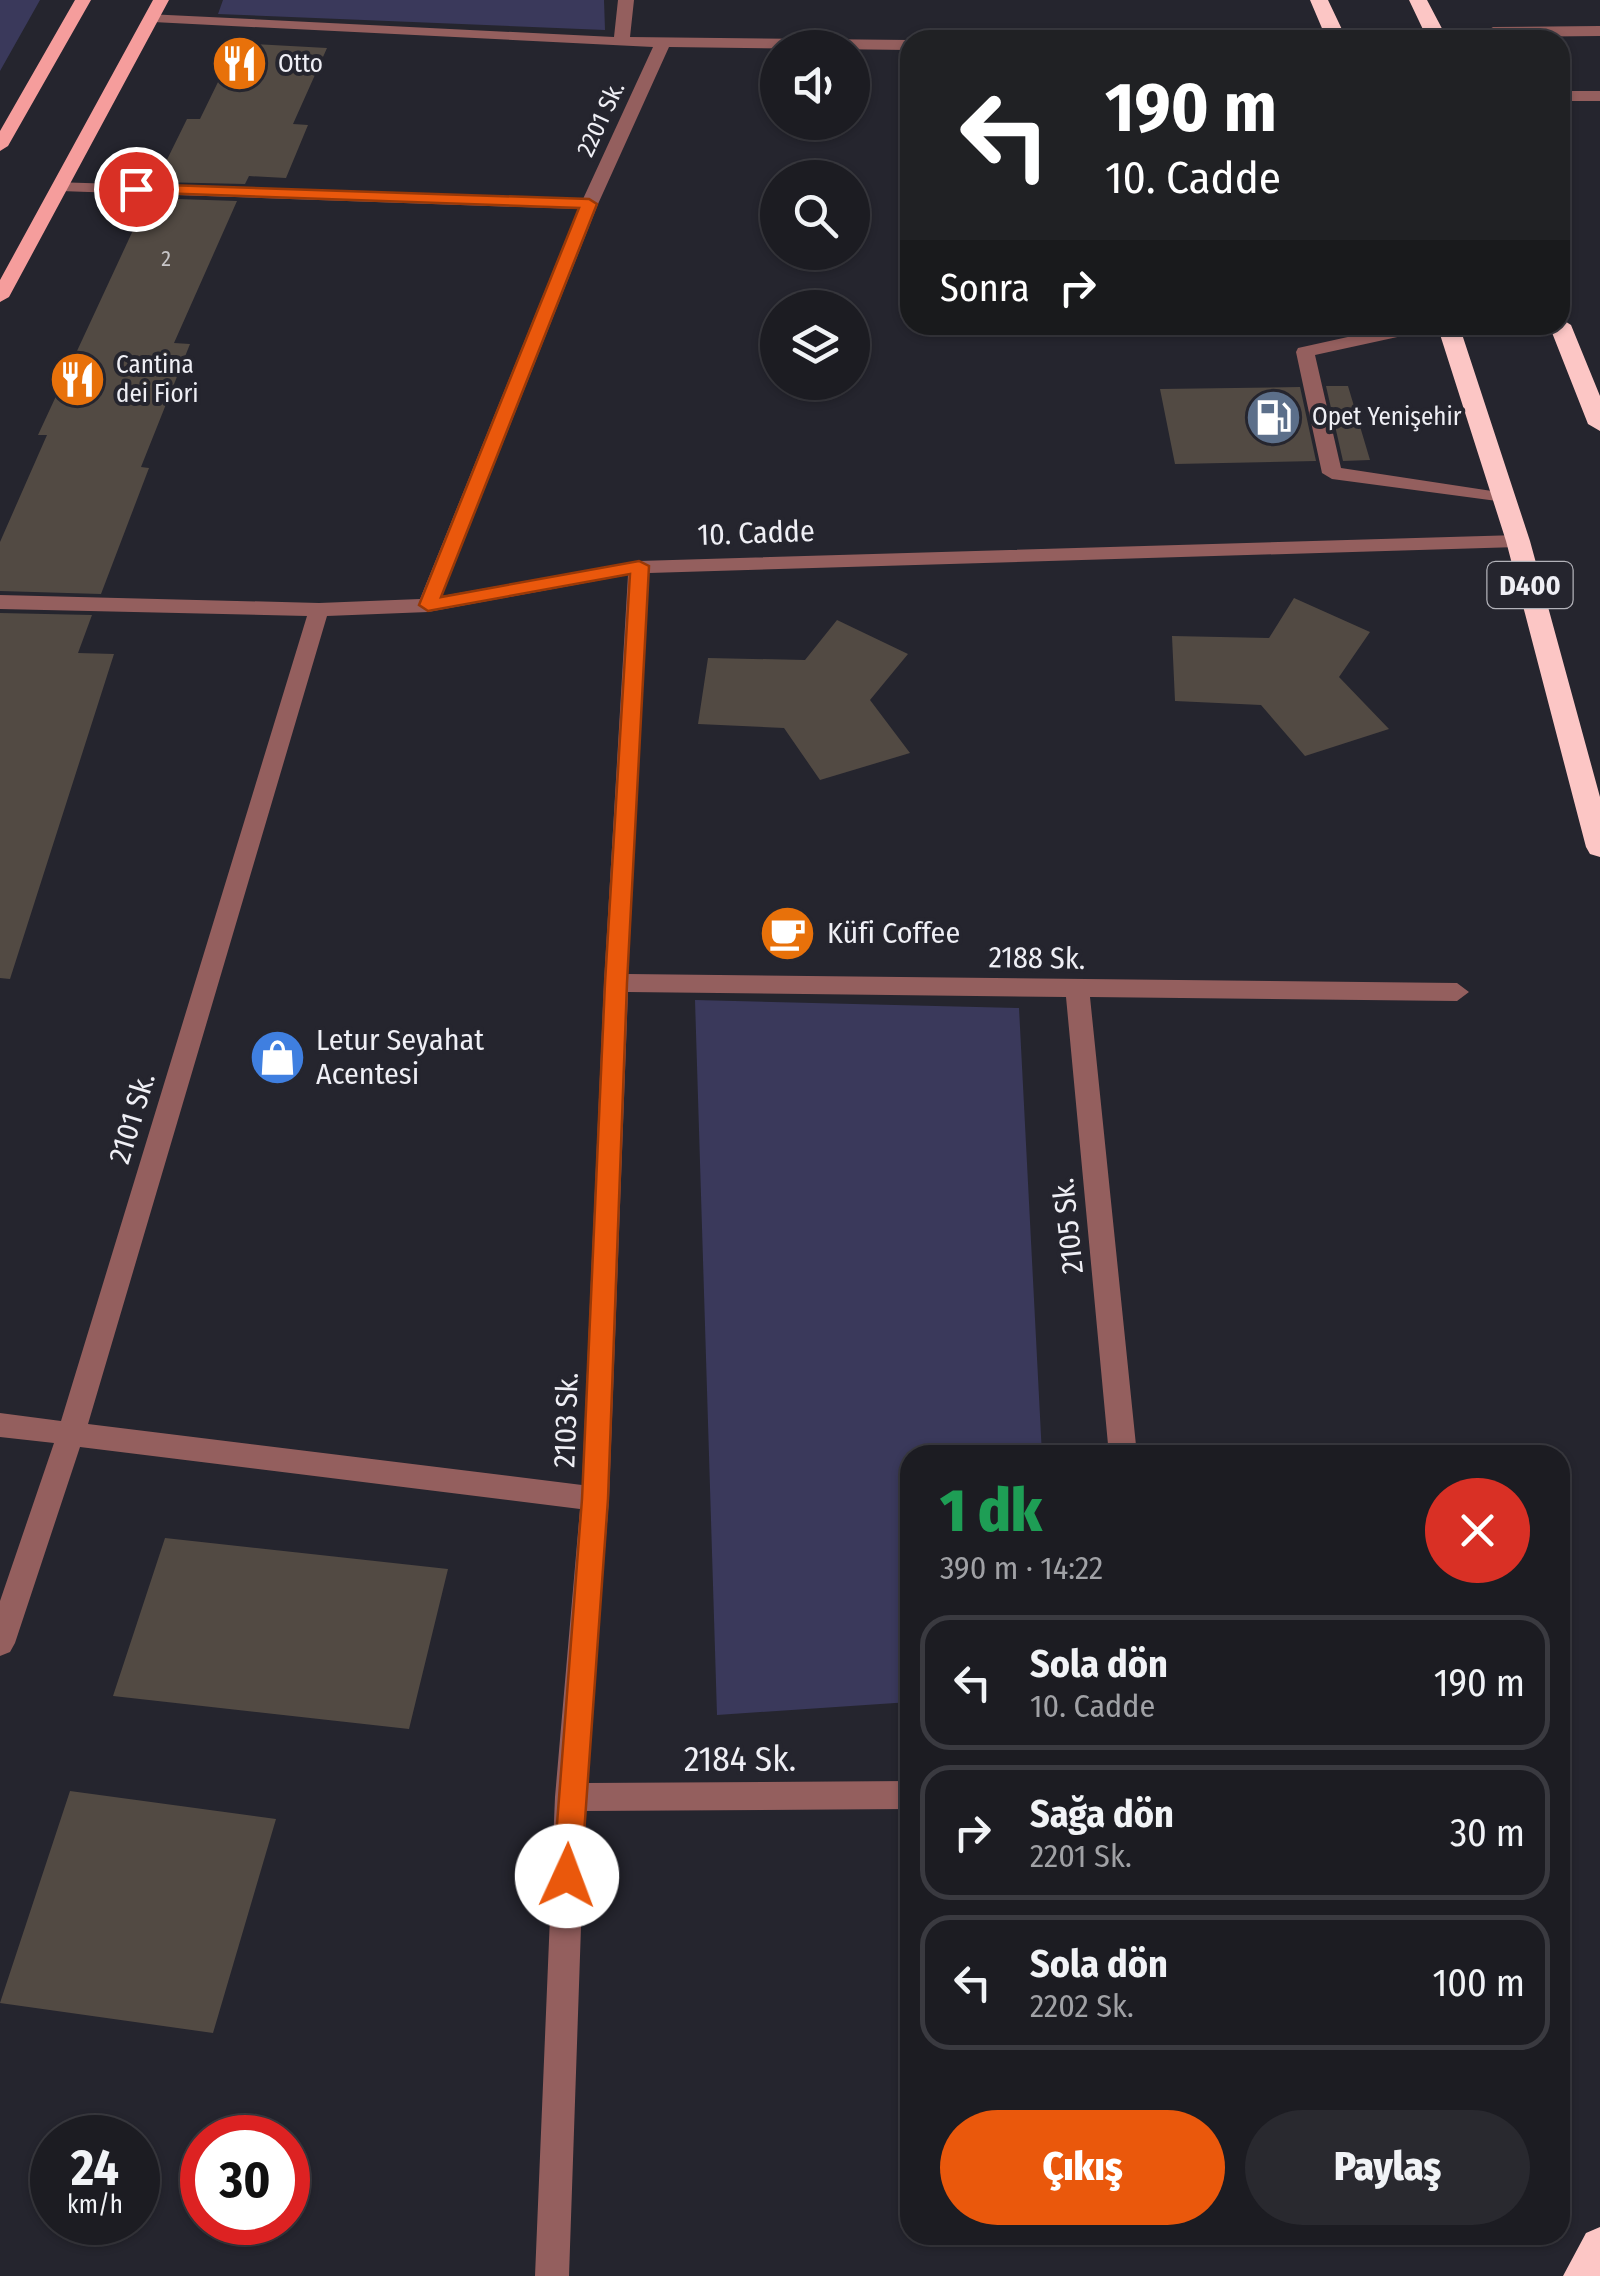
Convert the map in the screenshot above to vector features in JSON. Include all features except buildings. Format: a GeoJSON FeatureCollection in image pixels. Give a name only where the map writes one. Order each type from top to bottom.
{"type":"FeatureCollection","features":[{"type":"Feature","properties":{"kind":"highway"},"geometry":{"type":"LineString","coordinates":[[1320,0],[1334,30]]}},
{"type":"Feature","properties":{"kind":"highway"},"geometry":{"type":"LineString","coordinates":[[1418,0],[1433,30]]}},
{"type":"Feature","properties":{"kind":"highway","name":"D400"},"geometry":{"type":"LineString","coordinates":[[1451,335],[1518,541],[1600,847]]}},
{"type":"Feature","properties":{"kind":"highway"},"geometry":{"type":"LineString","coordinates":[[1564,335],[1600,424]]}},
{"type":"Feature","properties":{"kind":"highway"},"geometry":{"type":"LineString","coordinates":[[1584,2276],[1600,2247]]}},
{"type":"Feature","properties":{"kind":"main road"},"geometry":{"type":"LineString","coordinates":[[0,146],[83,0]]}},
{"type":"Feature","properties":{"kind":"main road"},"geometry":{"type":"LineString","coordinates":[[0,297],[161,0]]}},
{"type":"Feature","properties":{"kind":"street","name":"2201 Sk."},"geometry":{"type":"LineString","coordinates":[[622,42],[626,0]]}},
{"type":"Feature","properties":{"kind":"street"},"geometry":{"type":"LineString","coordinates":[[152,18],[622,42],[900,44]]}},
{"type":"Feature","properties":{"kind":"street"},"geometry":{"type":"LineString","coordinates":[[1570,32],[1600,32]]}},
{"type":"Feature","properties":{"kind":"street","name":"2201 Sk."},"geometry":{"type":"LineString","coordinates":[[428,605],[589,204],[663,43]]}},
{"type":"Feature","properties":{"kind":"street"},"geometry":{"type":"LineString","coordinates":[[1570,96],[1600,96]]}},
{"type":"Feature","properties":{"kind":"street"},"geometry":{"type":"LineString","coordinates":[[60,186],[589,204]]}},
{"type":"Feature","properties":{"kind":"street"},"geometry":{"type":"LineString","coordinates":[[1382,335],[1306,352],[1332,474],[1505,500]]}},
{"type":"Feature","properties":{"kind":"street","name":"10. Cadde"},"geometry":{"type":"LineString","coordinates":[[0,602],[319,610],[428,605],[639,566],[1518,541]]}},
{"type":"Feature","properties":{"kind":"street","name":"2103 Sk."},"geometry":{"type":"LineString","coordinates":[[552,2276],[570,1797],[595,1499],[616,983],[639,566]]}},
{"type":"Feature","properties":{"kind":"street","name":"2101 Sk."},"geometry":{"type":"LineString","coordinates":[[0,1643],[72,1431],[319,610]]}},
{"type":"Feature","properties":{"kind":"street","name":"2188 Sk."},"geometry":{"type":"LineString","coordinates":[[616,983],[1077,991],[1458,992]]}},
{"type":"Feature","properties":{"kind":"street","name":"2105 Sk."},"geometry":{"type":"LineString","coordinates":[[1077,991],[1122,1445]]}},
{"type":"Feature","properties":{"kind":"street"},"geometry":{"type":"LineString","coordinates":[[0,1425],[595,1499]]}},
{"type":"Feature","properties":{"kind":"street","name":"2184 Sk."},"geometry":{"type":"LineString","coordinates":[[570,1797],[900,1796]]}},
{"type":"Feature","properties":{"kind":"shaded area"},"geometry":{"type":"Polygon","coordinates":[[[0,0],[40,0],[0,71],[0,0]]]}},
{"type":"Feature","properties":{"kind":"shaded area"},"geometry":{"type":"Polygon","coordinates":[[[223,0],[604,0],[605,30],[218,14],[223,0]]]}},
{"type":"Feature","properties":{"kind":"shaded area"},"geometry":{"type":"Polygon","coordinates":[[[695,1000],[1019,1008],[1041,1445],[900,1445],[900,1703],[717,1715],[695,1000]]]}},
{"type":"Feature","properties":{"kind":"place","name":"Otto"},"geometry":{"type":"Point","coordinates":[239,64]}},
{"type":"Feature","properties":{"kind":"place","name":"Cantina dei Fiori"},"geometry":{"type":"Point","coordinates":[77,379]}},
{"type":"Feature","properties":{"kind":"place","name":"Opet Yenişehir"},"geometry":{"type":"Point","coordinates":[1273,417]}},
{"type":"Feature","properties":{"kind":"place","name":"Küfi Coffee"},"geometry":{"type":"Point","coordinates":[788,933]}},
{"type":"Feature","properties":{"kind":"place","name":"Letur Seyahat Acentesi"},"geometry":{"type":"Point","coordinates":[277,1057]}},
{"type":"Feature","properties":{"kind":"route"},"geometry":{"type":"LineString","coordinates":[[136,189],[589,204],[428,605],[639,566],[616,983],[595,1499],[567,1876]]}}]}
